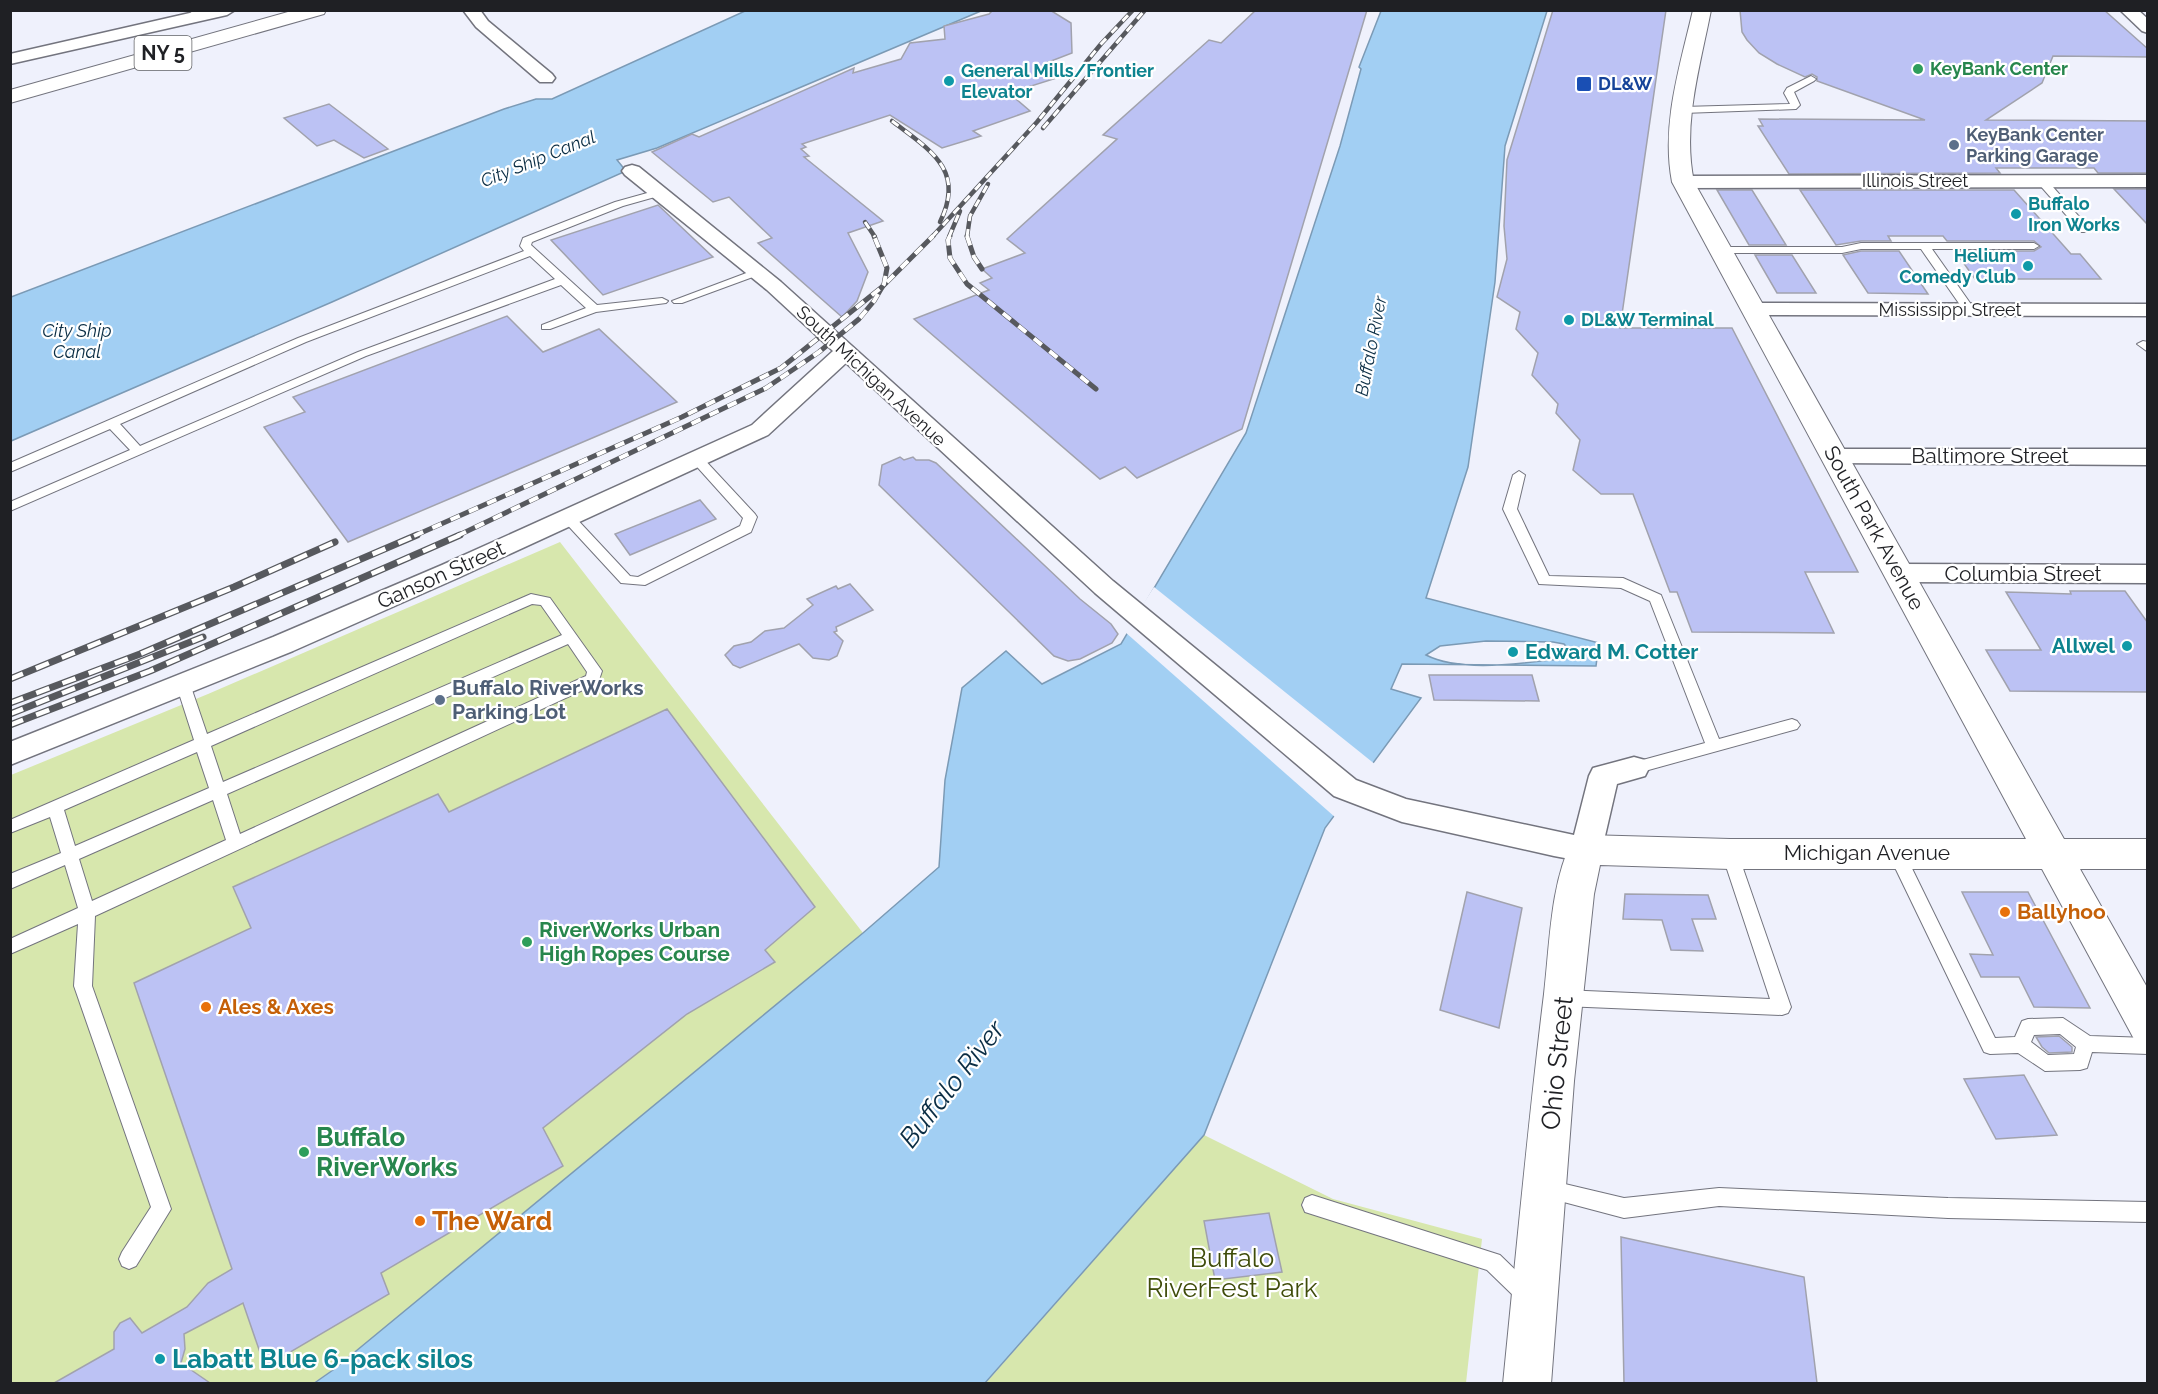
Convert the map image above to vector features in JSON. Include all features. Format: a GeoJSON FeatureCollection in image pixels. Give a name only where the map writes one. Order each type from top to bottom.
{"type":"FeatureCollection","features":[{"type":"Feature","properties":{"kind":"main road","name":"NY 5"},"geometry":{"type":"LineString","coordinates":[[10,87],[281,10]]}},
{"type":"Feature","properties":{"kind":"main road","name":"NY 5"},"geometry":{"type":"LineString","coordinates":[[10,97],[316,10]]}},
{"type":"Feature","properties":{"kind":"main road","name":"South Park Avenue"},"geometry":{"type":"LineString","coordinates":[[1702,10],[1683,110],[1678,169],[1683,182],[2148,1027]]}},
{"type":"Feature","properties":{"kind":"main road","name":"Michigan Avenue"},"geometry":{"type":"LineString","coordinates":[[1586,849],[1730,854],[2148,854]]}},
{"type":"Feature","properties":{"kind":"main road","name":"Ohio Street"},"geometry":{"type":"LineString","coordinates":[[1527,1383],[1563,998],[1575,894],[1586,849]]}},
{"type":"Feature","properties":{"kind":"street"},"geometry":{"type":"LineString","coordinates":[[10,59],[228,10]]}},
{"type":"Feature","properties":{"kind":"street"},"geometry":{"type":"LineString","coordinates":[[471,10],[482,24],[546,78]]}},
{"type":"Feature","properties":{"kind":"street"},"geometry":{"type":"LineString","coordinates":[[2128,10],[2148,28]]}},
{"type":"Feature","properties":{"kind":"street"},"geometry":{"type":"LineString","coordinates":[[10,52],[195,11]]}},
{"type":"Feature","properties":{"kind":"street","name":"South Michigan Avenue"},"geometry":{"type":"LineString","coordinates":[[632,171],[757,272],[1104,587],[1345,788],[1402,810],[1586,849]]}},
{"type":"Feature","properties":{"kind":"street","name":"Illinois Street"},"geometry":{"type":"LineString","coordinates":[[1683,182],[2148,181]]}},
{"type":"Feature","properties":{"kind":"street","name":"Mississippi Street"},"geometry":{"type":"LineString","coordinates":[[1753,309],[2148,310]]}},
{"type":"Feature","properties":{"kind":"street","name":"Ganson Street"},"geometry":{"type":"LineString","coordinates":[[10,754],[283,644],[760,430],[845,352]]}},
{"type":"Feature","properties":{"kind":"street","name":"Baltimore Street"},"geometry":{"type":"LineString","coordinates":[[1833,456],[2148,457]]}},
{"type":"Feature","properties":{"kind":"street","name":"Columbia Street"},"geometry":{"type":"LineString","coordinates":[[1899,573],[2148,574]]}},
{"type":"Feature","properties":{"kind":"street","name":"Ohio Street"},"geometry":{"type":"LineString","coordinates":[[1586,849],[1604,776],[1634,768]]}},
{"type":"Feature","properties":{"kind":"lane"},"geometry":{"type":"LineString","coordinates":[[1683,110],[1793,108],[1795,105],[1789,93],[1790,90],[1811,79]]}},
{"type":"Feature","properties":{"kind":"lane"},"geometry":{"type":"LineString","coordinates":[[2042,181],[2085,230]]}},
{"type":"Feature","properties":{"kind":"lane"},"geometry":{"type":"LineString","coordinates":[[594,309],[525,246],[527,240],[619,204],[658,193]]}},
{"type":"Feature","properties":{"kind":"lane"},"geometry":{"type":"LineString","coordinates":[[1721,250],[1842,250],[1861,246],[2034,246]]}},
{"type":"Feature","properties":{"kind":"lane"},"geometry":{"type":"LineString","coordinates":[[1924,246],[1969,310]]}},
{"type":"Feature","properties":{"kind":"lane"},"geometry":{"type":"LineString","coordinates":[[10,468],[302,340],[532,252]]}},
{"type":"Feature","properties":{"kind":"lane"},"geometry":{"type":"LineString","coordinates":[[678,301],[757,272]]}},
{"type":"Feature","properties":{"kind":"lane"},"geometry":{"type":"LineString","coordinates":[[10,507],[362,354],[561,281]]}},
{"type":"Feature","properties":{"kind":"lane"},"geometry":{"type":"LineString","coordinates":[[546,327],[594,309],[662,301]]}},
{"type":"Feature","properties":{"kind":"lane"},"geometry":{"type":"LineString","coordinates":[[112,423],[139,452]]}},
{"type":"Feature","properties":{"kind":"lane"},"geometry":{"type":"LineString","coordinates":[[568,518],[626,579],[640,582],[746,529],[750,517],[696,459]]}},
{"type":"Feature","properties":{"kind":"lane"},"geometry":{"type":"LineString","coordinates":[[1519,475],[1510,509],[1544,581],[1623,583],[1656,598],[1714,747]]}},
{"type":"Feature","properties":{"kind":"lane"},"geometry":{"type":"LineString","coordinates":[[10,827],[531,599],[545,601],[595,671],[593,679],[10,947]]}},
{"type":"Feature","properties":{"kind":"lane"},"geometry":{"type":"LineString","coordinates":[[10,882],[571,637]]}},
{"type":"Feature","properties":{"kind":"lane"},"geometry":{"type":"LineString","coordinates":[[183,684],[235,843]]}},
{"type":"Feature","properties":{"kind":"lane"},"geometry":{"type":"LineString","coordinates":[[1634,768],[1792,725]]}},
{"type":"Feature","properties":{"kind":"lane"},"geometry":{"type":"LineString","coordinates":[[55,808],[87,911],[83,986],[161,1209],[129,1258]]}},
{"type":"Feature","properties":{"kind":"lane"},"geometry":{"type":"LineString","coordinates":[[1896,853],[1990,1046],[2021,1045],[2045,1063],[2080,1062],[2086,1044]]}},
{"type":"Feature","properties":{"kind":"lane"},"geometry":{"type":"LineString","coordinates":[[1563,998],[1782,1007],[1730,854]]}},
{"type":"Feature","properties":{"kind":"lane"},"geometry":{"type":"LineString","coordinates":[[2021,1045],[2028,1027],[2063,1026],[2086,1044],[2148,1046]]}},
{"type":"Feature","properties":{"kind":"lane"},"geometry":{"type":"LineString","coordinates":[[1544,1188],[1624,1208],[1719,1197],[1948,1208],[2148,1212]]}},
{"type":"Feature","properties":{"kind":"lane"},"geometry":{"type":"LineString","coordinates":[[1312,1205],[1493,1262],[1533,1301]]}},
{"type":"Feature","properties":{"kind":"green space","name":"Buffalo RiverWorks"},"geometry":{"type":"Polygon","coordinates":[[[560,542],[863,933],[333,1370],[313,1383],[11,1384],[11,775],[208,694],[560,542]]]}},
{"type":"Feature","properties":{"kind":"green space","name":"Buffalo RiverFest Park"},"geometry":{"type":"Polygon","coordinates":[[[1204,1135],[1333,1199],[1482,1239],[1466,1383],[985,1384],[1204,1135]]]}},
{"type":"Feature","properties":{"kind":"water","name":"City Ship Canal"},"geometry":{"type":"Polygon","coordinates":[[[745,11],[981,11],[657,148],[617,160],[626,171],[11,441],[11,297],[504,109],[536,99],[552,99],[745,11]]]}},
{"type":"Feature","properties":{"kind":"water","name":"Buffalo River"},"geometry":{"type":"Polygon","coordinates":[[[1381,11],[1547,11],[1505,146],[1495,282],[1468,467],[1426,598],[1599,643],[1596,666],[1497,665],[1560,659],[1571,652],[1564,644],[1553,642],[1486,641],[1440,646],[1426,655],[1440,661],[1467,665],[1402,664],[1391,689],[1421,698],[1325,828],[1204,1135],[985,1383],[313,1384],[333,1370],[863,933],[939,867],[945,780],[962,688],[1006,651],[1042,684],[1121,644],[1246,433],[1340,146],[1361,69],[1359,67],[1381,11]]]}},
{"type":"Feature","properties":{"kind":"pier"},"geometry":{"type":"Polygon","coordinates":[[[1154,587],[1376,765],[1336,818],[1125,632],[1154,587]]]}},
{"type":"Feature","properties":{"kind":"building"},"geometry":{"type":"Polygon","coordinates":[[[993,10],[1050,10],[1071,23],[1072,53],[1046,63],[1063,76],[1009,93],[1030,111],[973,131],[981,136],[942,148],[890,115],[802,144],[806,147],[801,149],[809,156],[804,157],[883,221],[848,233],[868,272],[857,301],[842,317],[758,243],[772,238],[729,197],[713,202],[652,152],[692,134],[699,137],[854,68],[853,73],[901,59],[910,43],[945,39],[944,26],[989,14],[993,10]]]}},
{"type":"Feature","properties":{"kind":"building"},"geometry":{"type":"Polygon","coordinates":[[[1256,10],[1367,10],[1242,429],[1137,478],[1125,467],[1100,479],[914,319],[989,290],[980,283],[992,278],[982,269],[1025,253],[1007,239],[1117,139],[1103,135],[1209,40],[1221,43],[1256,10]]]}},
{"type":"Feature","properties":{"kind":"building","name":"DL&W Terminal"},"geometry":{"type":"Polygon","coordinates":[[[1553,10],[1666,10],[1620,328],[1732,328],[1858,572],[1805,572],[1834,633],[1692,632],[1677,592],[1670,592],[1633,494],[1601,494],[1573,470],[1580,440],[1556,413],[1558,404],[1532,375],[1538,353],[1516,329],[1520,312],[1497,297],[1507,259],[1504,226],[1507,160],[1553,10]]]}},
{"type":"Feature","properties":{"kind":"building"},"geometry":{"type":"Polygon","coordinates":[[[1740,10],[2104,10],[2148,49],[2148,57],[2053,56],[2042,83],[1986,120],[2148,121],[2148,173],[2098,173],[2094,168],[1996,168],[2000,173],[1789,174],[1758,126],[1763,126],[1759,119],[1925,120],[1817,81],[1817,77],[1812,74],[1805,77],[1777,64],[1759,53],[1747,40],[1742,32],[1740,10]]]}},
{"type":"Feature","properties":{"kind":"building"},"geometry":{"type":"Polygon","coordinates":[[[329,104],[388,149],[364,158],[334,140],[317,146],[284,118],[329,104]]]}},
{"type":"Feature","properties":{"kind":"building"},"geometry":{"type":"Polygon","coordinates":[[[2114,189],[2148,189],[2148,225],[2114,189]]]}},
{"type":"Feature","properties":{"kind":"building"},"geometry":{"type":"Polygon","coordinates":[[[1717,190],[1752,190],[1786,245],[1749,245],[1717,190]]]}},
{"type":"Feature","properties":{"kind":"building"},"geometry":{"type":"Polygon","coordinates":[[[1800,190],[2014,190],[2071,254],[2080,254],[2101,279],[1975,279],[1955,251],[2034,251],[2041,247],[2034,241],[1947,241],[1943,236],[1888,236],[1891,241],[1861,241],[1836,245],[1800,190]]]}},
{"type":"Feature","properties":{"kind":"building"},"geometry":{"type":"Polygon","coordinates":[[[658,205],[713,257],[603,295],[551,240],[658,205]]]}},
{"type":"Feature","properties":{"kind":"building"},"geometry":{"type":"Polygon","coordinates":[[[1861,251],[1899,251],[1928,294],[1868,293],[1843,255],[1861,251]]]}},
{"type":"Feature","properties":{"kind":"building"},"geometry":{"type":"Polygon","coordinates":[[[1755,255],[1792,255],[1816,293],[1777,293],[1755,255]]]}},
{"type":"Feature","properties":{"kind":"building"},"geometry":{"type":"Polygon","coordinates":[[[507,316],[543,352],[599,329],[677,402],[348,542],[264,427],[305,412],[293,397],[507,316]]]}},
{"type":"Feature","properties":{"kind":"building"},"geometry":{"type":"Polygon","coordinates":[[[900,457],[904,460],[913,457],[916,460],[929,460],[936,463],[1080,599],[1111,624],[1118,634],[1112,643],[1080,659],[1068,661],[1054,656],[879,485],[882,465],[900,457]]]}},
{"type":"Feature","properties":{"kind":"building"},"geometry":{"type":"Polygon","coordinates":[[[700,500],[716,519],[630,555],[615,534],[700,500]]]}},
{"type":"Feature","properties":{"kind":"building"},"geometry":{"type":"Polygon","coordinates":[[[850,584],[873,610],[836,627],[837,631],[834,632],[843,641],[837,656],[829,660],[813,658],[799,644],[740,668],[733,665],[725,655],[734,646],[751,642],[765,631],[784,628],[813,605],[807,599],[836,586],[838,589],[850,584]]]}},
{"type":"Feature","properties":{"kind":"building"},"geometry":{"type":"Polygon","coordinates":[[[2070,591],[2125,591],[2148,623],[2148,692],[2010,691],[1986,650],[2041,650],[2006,592],[2071,594],[2070,591]]]}},
{"type":"Feature","properties":{"kind":"building"},"geometry":{"type":"Polygon","coordinates":[[[1429,675],[1532,675],[1539,701],[1434,700],[1429,675]]]}},
{"type":"Feature","properties":{"kind":"building"},"geometry":{"type":"Polygon","coordinates":[[[667,709],[815,907],[765,950],[775,962],[687,1014],[543,1128],[563,1166],[381,1273],[389,1294],[265,1367],[243,1303],[184,1334],[185,1349],[181,1363],[210,1383],[54,1383],[114,1349],[114,1332],[120,1323],[130,1318],[142,1333],[187,1307],[208,1283],[232,1269],[134,983],[251,928],[233,887],[438,794],[449,812],[667,709]]]}},
{"type":"Feature","properties":{"kind":"building"},"geometry":{"type":"Polygon","coordinates":[[[1467,892],[1522,908],[1499,1028],[1440,1010],[1467,892]]]}},
{"type":"Feature","properties":{"kind":"building"},"geometry":{"type":"Polygon","coordinates":[[[1962,892],[2028,892],[2090,1008],[2034,1007],[2019,977],[1981,977],[1970,954],[1993,955],[1962,892]]]}},
{"type":"Feature","properties":{"kind":"building"},"geometry":{"type":"Polygon","coordinates":[[[1625,894],[1708,895],[1716,919],[1692,919],[1703,951],[1671,950],[1662,920],[1623,919],[1625,894]]]}},
{"type":"Feature","properties":{"kind":"building"},"geometry":{"type":"Polygon","coordinates":[[[2059,1036],[2072,1047],[2072,1052],[2049,1053],[2036,1037],[2059,1036]]]}},
{"type":"Feature","properties":{"kind":"building"},"geometry":{"type":"Polygon","coordinates":[[[2024,1075],[2057,1135],[1996,1139],[1964,1079],[2024,1075]]]}},
{"type":"Feature","properties":{"kind":"building"},"geometry":{"type":"Polygon","coordinates":[[[1269,1213],[1282,1272],[1215,1280],[1204,1221],[1269,1213]]]}},
{"type":"Feature","properties":{"kind":"building"},"geometry":{"type":"Polygon","coordinates":[[[1621,1237],[1804,1277],[1817,1383],[1624,1383],[1621,1237]]]}},
{"type":"Feature","properties":{"kind":"railway"},"geometry":{"type":"LineString","coordinates":[[932,237],[1037,122],[1101,44],[1133,10]]}},
{"type":"Feature","properties":{"kind":"railway"},"geometry":{"type":"LineString","coordinates":[[1043,128],[1145,10]]}},
{"type":"Feature","properties":{"kind":"railway"},"geometry":{"type":"LineString","coordinates":[[892,121],[931,152],[946,175],[949,188],[947,204],[940,222]]}},
{"type":"Feature","properties":{"kind":"railway"},"geometry":{"type":"LineString","coordinates":[[967,236],[970,216],[988,184]]}},
{"type":"Feature","properties":{"kind":"railway"},"geometry":{"type":"LineString","coordinates":[[949,237],[960,211]]}},
{"type":"Feature","properties":{"kind":"railway"},"geometry":{"type":"LineString","coordinates":[[865,222],[875,237]]}},
{"type":"Feature","properties":{"kind":"railway"},"geometry":{"type":"LineString","coordinates":[[874,236],[887,268],[883,286]]}},
{"type":"Feature","properties":{"kind":"railway"},"geometry":{"type":"LineString","coordinates":[[950,236],[948,240],[950,258],[967,284],[1096,389]]}},
{"type":"Feature","properties":{"kind":"railway"},"geometry":{"type":"LineString","coordinates":[[967,236],[974,257],[982,269]]}},
{"type":"Feature","properties":{"kind":"railway"},"geometry":{"type":"LineString","coordinates":[[883,286],[932,237]]}},
{"type":"Feature","properties":{"kind":"railway"},"geometry":{"type":"LineString","coordinates":[[414,536],[682,417],[781,368],[883,286]]}},
{"type":"Feature","properties":{"kind":"railway"},"geometry":{"type":"LineString","coordinates":[[457,536],[766,388],[819,352],[859,319],[883,286]]}},
{"type":"Feature","properties":{"kind":"railway"},"geometry":{"type":"LineString","coordinates":[[10,703],[140,654],[417,535]]}},
{"type":"Feature","properties":{"kind":"railway"},"geometry":{"type":"LineString","coordinates":[[10,725],[150,671],[460,535]]}},
{"type":"Feature","properties":{"kind":"railway"},"geometry":{"type":"LineString","coordinates":[[10,679],[234,587],[335,542]]}},
{"type":"Feature","properties":{"kind":"railway"},"geometry":{"type":"LineString","coordinates":[[10,714],[203,637]]}},
{"type":"Feature","properties":{"kind":"place","name":"KeyBank Center"},"geometry":{"type":"Point","coordinates":[1918,69]}},
{"type":"Feature","properties":{"kind":"place","name":"General Mills/Frontier Elevator"},"geometry":{"type":"Point","coordinates":[949,81]}},
{"type":"Feature","properties":{"kind":"place","name":"DL&W"},"geometry":{"type":"Point","coordinates":[1584,84]}},
{"type":"Feature","properties":{"kind":"place","name":"KeyBank Center Parking Garage"},"geometry":{"type":"Point","coordinates":[1954,145]}},
{"type":"Feature","properties":{"kind":"place","name":"Buffalo Iron Works"},"geometry":{"type":"Point","coordinates":[2016,214]}},
{"type":"Feature","properties":{"kind":"place","name":"Helium Comedy Club"},"geometry":{"type":"Point","coordinates":[2028,266]}},
{"type":"Feature","properties":{"kind":"place","name":"DL&W Terminal"},"geometry":{"type":"Point","coordinates":[1569,320]}},
{"type":"Feature","properties":{"kind":"place","name":"Allwel"},"geometry":{"type":"Point","coordinates":[2127,646]}},
{"type":"Feature","properties":{"kind":"place","name":"Edward M. Cotter"},"geometry":{"type":"Point","coordinates":[1513,652]}},
{"type":"Feature","properties":{"kind":"place","name":"Buffalo RiverWorks Parking Lot"},"geometry":{"type":"Point","coordinates":[440,700]}},
{"type":"Feature","properties":{"kind":"place","name":"Ballyhoo"},"geometry":{"type":"Point","coordinates":[2005,912]}},
{"type":"Feature","properties":{"kind":"place","name":"RiverWorks Urban High Ropes Course"},"geometry":{"type":"Point","coordinates":[527,942]}},
{"type":"Feature","properties":{"kind":"place","name":"Ales & Axes"},"geometry":{"type":"Point","coordinates":[206,1007]}},
{"type":"Feature","properties":{"kind":"place","name":"Buffalo RiverWorks"},"geometry":{"type":"Point","coordinates":[304,1152]}},
{"type":"Feature","properties":{"kind":"place","name":"The Ward"},"geometry":{"type":"Point","coordinates":[420,1221]}},
{"type":"Feature","properties":{"kind":"place","name":"Labatt Blue 6-pack silos"},"geometry":{"type":"Point","coordinates":[160,1359]}}]}
